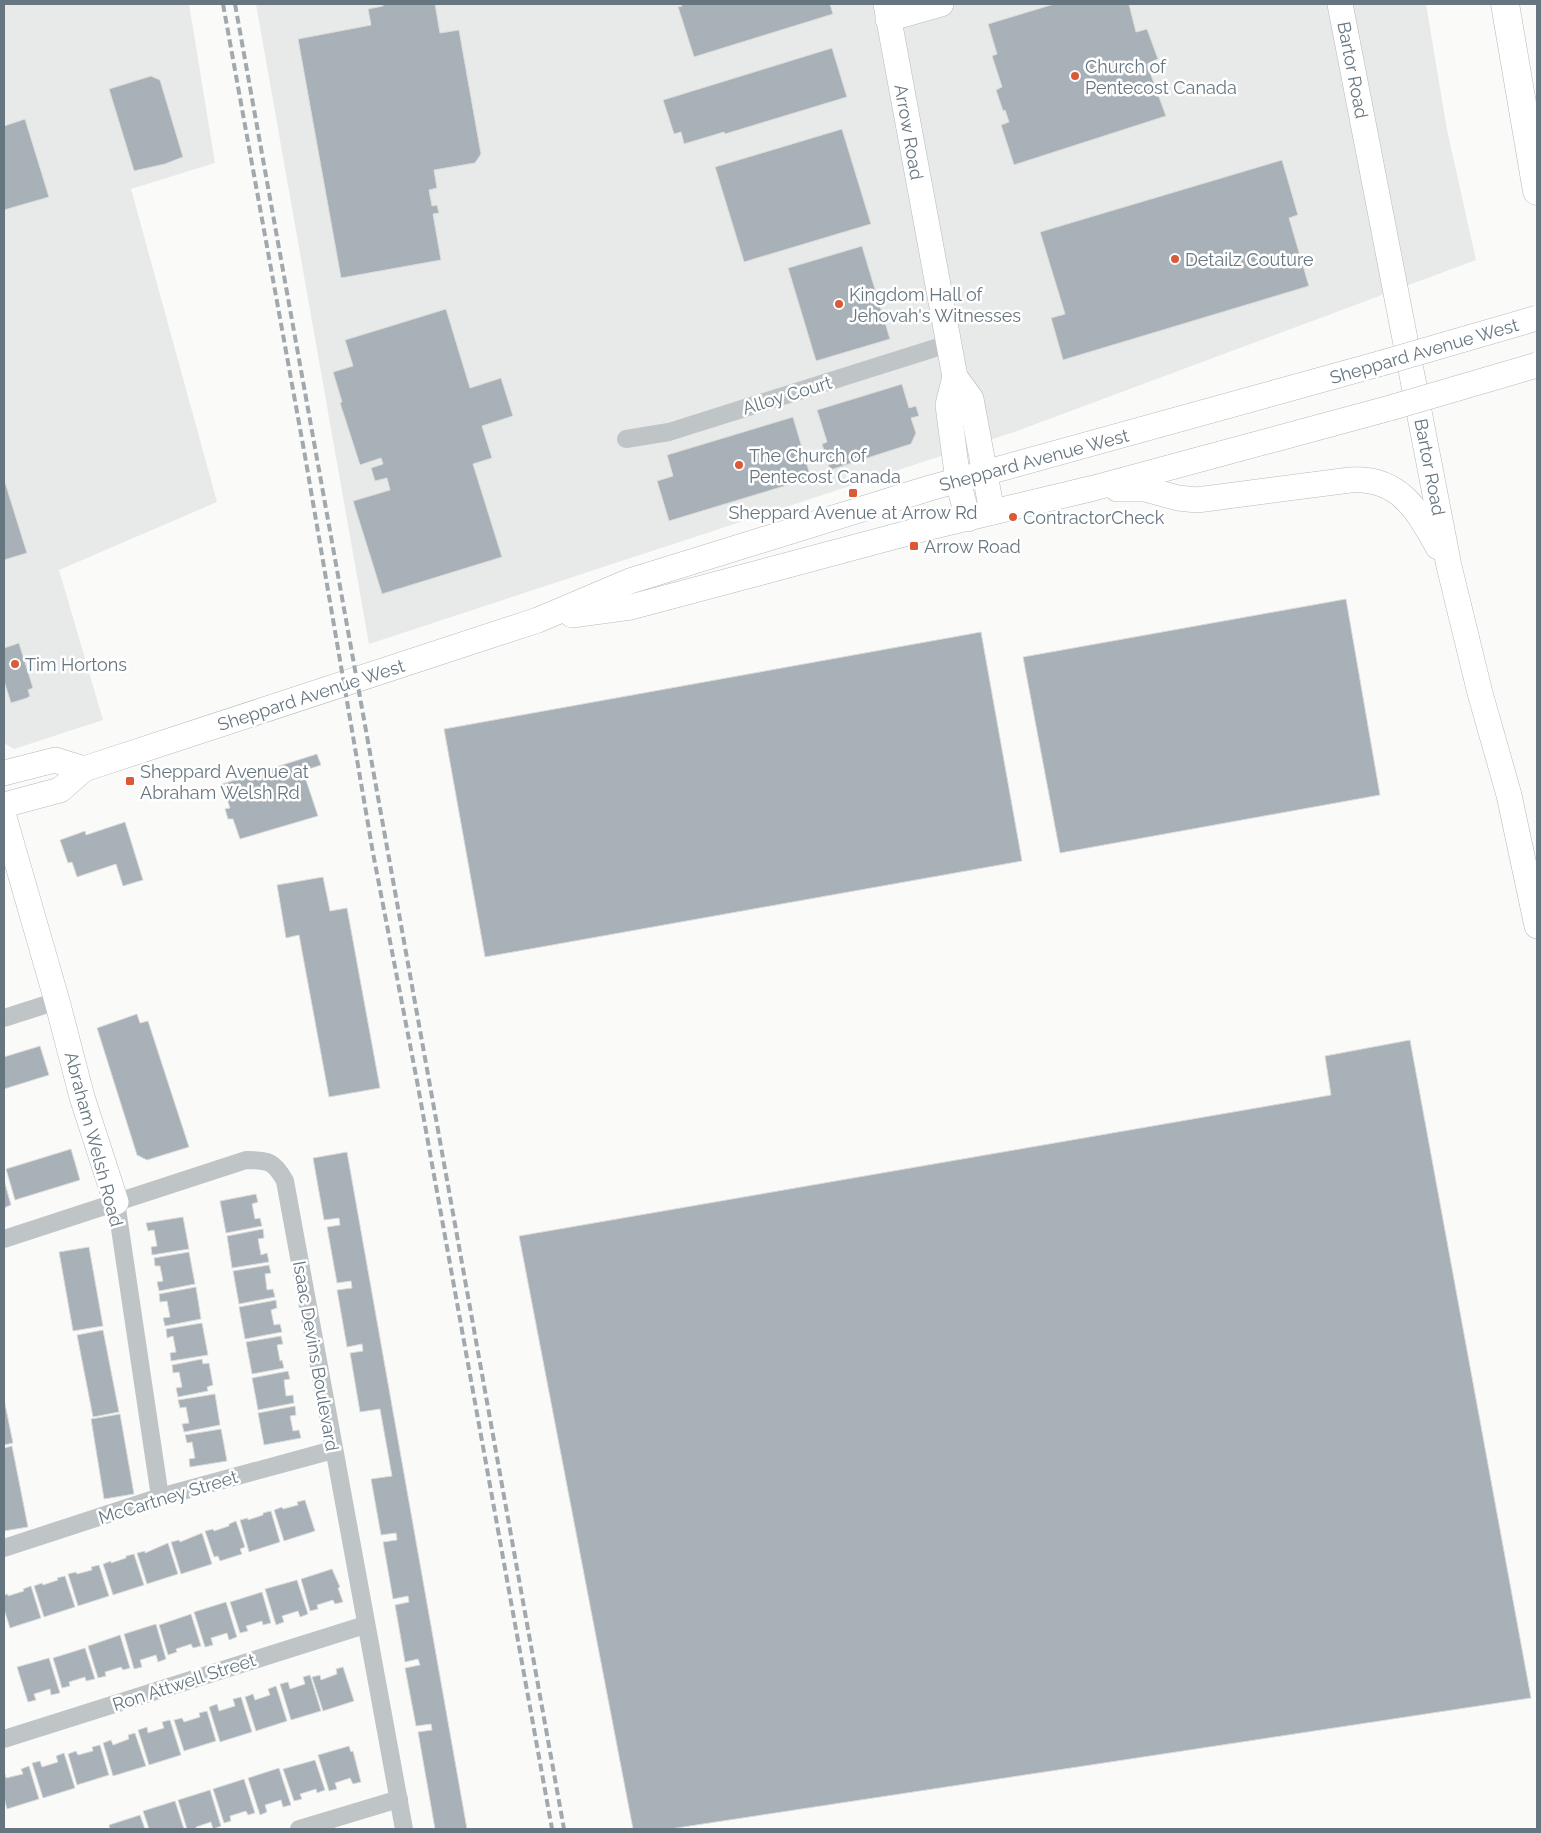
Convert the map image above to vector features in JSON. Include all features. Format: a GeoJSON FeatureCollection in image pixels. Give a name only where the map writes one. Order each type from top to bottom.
{"type":"FeatureCollection","features":[{"type":"Feature","properties":{"kind":"highway"},"geometry":{"type":"LineString","coordinates":[[1505,4],[1537,191]]}},
{"type":"Feature","properties":{"kind":"main road"},"geometry":{"type":"LineString","coordinates":[[887,11],[941,4]]}},
{"type":"Feature","properties":{"kind":"main road","name":"Bartor Road"},"geometry":{"type":"LineString","coordinates":[[1340,4],[1449,566],[1480,693],[1509,795],[1537,926]]}},
{"type":"Feature","properties":{"kind":"main road","name":"Arrow Road"},"geometry":{"type":"LineString","coordinates":[[887,11],[955,378],[948,406],[958,481],[968,518]]}},
{"type":"Feature","properties":{"kind":"main road","name":"Sheppard Avenue West"},"geometry":{"type":"LineString","coordinates":[[4,805],[60,790],[84,769],[538,620],[630,581],[930,488],[1382,364],[1537,318]]}},
{"type":"Feature","properties":{"kind":"main road","name":"Sheppard Avenue West"},"geometry":{"type":"LineString","coordinates":[[538,620],[631,607],[968,518],[1094,488],[1390,408],[1537,365]]}},
{"type":"Feature","properties":{"kind":"main road","name":"Arrow Road"},"geometry":{"type":"LineString","coordinates":[[955,378],[971,399],[992,512]]}},
{"type":"Feature","properties":{"kind":"main road"},"geometry":{"type":"LineString","coordinates":[[1094,488],[1146,489],[1178,498],[1197,500],[1350,480],[1369,480],[1387,485],[1402,496],[1421,516],[1449,566]]}},
{"type":"Feature","properties":{"kind":"main road"},"geometry":{"type":"LineString","coordinates":[[4,774],[55,760],[84,769]]}},
{"type":"Feature","properties":{"kind":"main road","name":"Abraham Welsh Road"},"geometry":{"type":"LineString","coordinates":[[4,817],[57,1001],[82,1097],[116,1202]]}},
{"type":"Feature","properties":{"kind":"street","name":"Alloy Court"},"geometry":{"type":"LineString","coordinates":[[626,439],[669,432],[948,344]]}},
{"type":"Feature","properties":{"kind":"street"},"geometry":{"type":"LineString","coordinates":[[4,1018],[57,1001]]}},
{"type":"Feature","properties":{"kind":"street","name":"Isaac Devins Boulevard"},"geometry":{"type":"LineString","coordinates":[[4,1239],[246,1160],[269,1161],[278,1168],[284,1181],[404,1829]]}},
{"type":"Feature","properties":{"kind":"street","name":"Abraham Welsh Road"},"geometry":{"type":"LineString","coordinates":[[116,1202],[160,1497]]}},
{"type":"Feature","properties":{"kind":"street","name":"McCartney Street"},"geometry":{"type":"LineString","coordinates":[[4,1548],[160,1497],[333,1450]]}},
{"type":"Feature","properties":{"kind":"street","name":"Ron Attwell Street"},"geometry":{"type":"LineString","coordinates":[[4,1739],[365,1626]]}},
{"type":"Feature","properties":{"kind":"street"},"geometry":{"type":"LineString","coordinates":[[299,1829],[399,1799]]}},
{"type":"Feature","properties":{"kind":"shaded area"},"geometry":{"type":"Polygon","coordinates":[[[4,4],[189,4],[215,163],[131,189],[217,502],[59,570],[103,720],[14,749],[4,743],[4,4]]]}},
{"type":"Feature","properties":{"kind":"shaded area"},"geometry":{"type":"Polygon","coordinates":[[[256,4],[1426,4],[1447,130],[1476,260],[1017,431],[369,644],[256,4]]]}},
{"type":"Feature","properties":{"kind":"building"},"geometry":{"type":"Polygon","coordinates":[[[383,4],[435,4],[440,33],[459,30],[481,154],[475,163],[434,170],[437,188],[429,190],[432,206],[437,205],[439,213],[433,214],[441,260],[341,278],[298,39],[371,25],[368,9],[383,6],[383,4]]]}},
{"type":"Feature","properties":{"kind":"building"},"geometry":{"type":"Polygon","coordinates":[[[681,4],[830,4],[833,14],[694,57],[678,7],[682,6],[681,4]]]}},
{"type":"Feature","properties":{"kind":"building","name":"Church of Pentecost Canada"},"geometry":{"type":"Polygon","coordinates":[[[1054,4],[1129,4],[1136,32],[1147,29],[1158,59],[1147,64],[1166,116],[1014,165],[1001,125],[1009,122],[996,90],[1002,87],[992,56],[997,54],[988,24],[1054,4]]]}},
{"type":"Feature","properties":{"kind":"building"},"geometry":{"type":"Polygon","coordinates":[[[832,48],[847,97],[725,134],[724,132],[684,144],[681,132],[674,134],[663,100],[832,48]]]}},
{"type":"Feature","properties":{"kind":"building"},"geometry":{"type":"Polygon","coordinates":[[[151,76],[160,80],[183,157],[165,164],[134,171],[109,89],[151,76]]]}},
{"type":"Feature","properties":{"kind":"building"},"geometry":{"type":"Polygon","coordinates":[[[25,119],[49,197],[4,210],[4,126],[25,119]]]}},
{"type":"Feature","properties":{"kind":"building"},"geometry":{"type":"Polygon","coordinates":[[[842,129],[871,224],[744,262],[715,167],[842,129]]]}},
{"type":"Feature","properties":{"kind":"building","name":"Detailz Couture"},"geometry":{"type":"Polygon","coordinates":[[[1282,160],[1298,215],[1289,218],[1309,286],[1063,360],[1051,318],[1065,314],[1040,232],[1282,160]]]}},
{"type":"Feature","properties":{"kind":"building","name":"Kingdom Hall of Jehovah's Witnesses"},"geometry":{"type":"Polygon","coordinates":[[[862,246],[890,339],[816,361],[788,268],[862,246]]]}},
{"type":"Feature","properties":{"kind":"building"},"geometry":{"type":"Polygon","coordinates":[[[446,309],[470,388],[501,378],[513,416],[482,426],[492,458],[473,464],[502,557],[382,594],[353,501],[390,490],[387,478],[375,481],[371,468],[383,464],[381,458],[360,465],[340,403],[342,402],[333,372],[353,366],[345,340],[446,309]]]}},
{"type":"Feature","properties":{"kind":"building"},"geometry":{"type":"Polygon","coordinates":[[[902,384],[909,408],[916,406],[919,416],[911,418],[916,433],[911,444],[830,470],[822,444],[827,442],[817,410],[902,384]]]}},
{"type":"Feature","properties":{"kind":"building","name":"The Church of Pentecost Canada"},"geometry":{"type":"Polygon","coordinates":[[[793,417],[811,478],[669,521],[657,481],[673,476],[667,455],[793,417]]]}},
{"type":"Feature","properties":{"kind":"building"},"geometry":{"type":"Polygon","coordinates":[[[4,479],[27,553],[4,560],[4,479]]]}},
{"type":"Feature","properties":{"kind":"building"},"geometry":{"type":"Polygon","coordinates":[[[1346,599],[1380,795],[1060,853],[1023,657],[1346,599]]]}},
{"type":"Feature","properties":{"kind":"building"},"geometry":{"type":"Polygon","coordinates":[[[981,632],[1022,861],[485,957],[444,729],[981,632]]]}},
{"type":"Feature","properties":{"kind":"building","name":"Tim Hortons"},"geometry":{"type":"Polygon","coordinates":[[[19,643],[33,688],[28,690],[30,696],[11,703],[4,681],[4,648],[19,643]]]}},
{"type":"Feature","properties":{"kind":"building"},"geometry":{"type":"Polygon","coordinates":[[[317,754],[321,765],[303,771],[318,816],[240,839],[233,819],[228,819],[225,809],[230,808],[222,784],[317,754]]]}},
{"type":"Feature","properties":{"kind":"building"},"geometry":{"type":"Polygon","coordinates":[[[125,822],[143,880],[123,886],[116,864],[77,877],[72,862],[68,863],[60,840],[85,831],[86,835],[125,822]]]}},
{"type":"Feature","properties":{"kind":"building"},"geometry":{"type":"Polygon","coordinates":[[[323,877],[330,911],[347,908],[380,1088],[329,1097],[299,935],[286,938],[277,885],[323,877]]]}},
{"type":"Feature","properties":{"kind":"building"},"geometry":{"type":"Polygon","coordinates":[[[137,1014],[140,1023],[148,1021],[189,1147],[147,1160],[137,1155],[97,1028],[137,1014]]]}},
{"type":"Feature","properties":{"kind":"building"},"geometry":{"type":"Polygon","coordinates":[[[1410,1040],[1531,1698],[670,1829],[633,1829],[519,1236],[1331,1095],[1325,1056],[1410,1040]]]}},
{"type":"Feature","properties":{"kind":"building"},"geometry":{"type":"Polygon","coordinates":[[[40,1046],[49,1075],[4,1089],[4,1057],[40,1046]]]}},
{"type":"Feature","properties":{"kind":"building"},"geometry":{"type":"Polygon","coordinates":[[[71,1149],[80,1180],[15,1200],[6,1169],[71,1149]]]}},
{"type":"Feature","properties":{"kind":"building"},"geometry":{"type":"Polygon","coordinates":[[[347,1152],[467,1829],[435,1829],[418,1732],[432,1730],[431,1724],[416,1726],[405,1668],[420,1665],[418,1659],[405,1662],[395,1605],[409,1602],[408,1596],[393,1599],[383,1542],[397,1540],[396,1533],[381,1535],[371,1479],[392,1476],[380,1409],[360,1412],[350,1353],[363,1351],[362,1344],[347,1347],[337,1290],[352,1288],[351,1281],[337,1283],[327,1227],[340,1225],[339,1218],[324,1220],[313,1158],[347,1152]]]}},
{"type":"Feature","properties":{"kind":"building"},"geometry":{"type":"Polygon","coordinates":[[[4,1180],[11,1205],[4,1208],[4,1180]]]}},
{"type":"Feature","properties":{"kind":"building"},"geometry":{"type":"Polygon","coordinates":[[[256,1194],[258,1202],[252,1204],[255,1219],[260,1218],[262,1226],[226,1233],[220,1201],[256,1194]]]}},
{"type":"Feature","properties":{"kind":"building"},"geometry":{"type":"Polygon","coordinates":[[[183,1217],[189,1249],[152,1255],[151,1247],[157,1246],[154,1230],[148,1231],[146,1223],[183,1217]]]}},
{"type":"Feature","properties":{"kind":"building"},"geometry":{"type":"Polygon","coordinates":[[[263,1229],[264,1238],[258,1239],[261,1255],[267,1253],[269,1262],[232,1268],[227,1236],[263,1229]]]}},
{"type":"Feature","properties":{"kind":"building"},"geometry":{"type":"Polygon","coordinates":[[[89,1247],[103,1326],[73,1331],[59,1252],[89,1247]]]}},
{"type":"Feature","properties":{"kind":"building"},"geometry":{"type":"Polygon","coordinates":[[[189,1252],[195,1284],[159,1291],[157,1282],[163,1281],[160,1266],[155,1266],[154,1258],[189,1252]]]}},
{"type":"Feature","properties":{"kind":"building"},"geometry":{"type":"Polygon","coordinates":[[[269,1265],[271,1273],[265,1274],[267,1290],[273,1289],[275,1297],[239,1304],[233,1271],[269,1265]]]}},
{"type":"Feature","properties":{"kind":"building"},"geometry":{"type":"Polygon","coordinates":[[[196,1287],[201,1319],[165,1326],[163,1318],[170,1317],[167,1301],[160,1302],[159,1294],[196,1287]]]}},
{"type":"Feature","properties":{"kind":"building"},"geometry":{"type":"Polygon","coordinates":[[[276,1300],[277,1308],[271,1310],[274,1325],[280,1324],[282,1332],[245,1339],[239,1307],[276,1300]]]}},
{"type":"Feature","properties":{"kind":"building"},"geometry":{"type":"Polygon","coordinates":[[[202,1323],[208,1355],[171,1361],[170,1353],[176,1352],[173,1336],[167,1338],[166,1329],[202,1323]]]}},
{"type":"Feature","properties":{"kind":"building"},"geometry":{"type":"Polygon","coordinates":[[[103,1330],[119,1412],[93,1417],[77,1335],[103,1330]]]}},
{"type":"Feature","properties":{"kind":"building"},"geometry":{"type":"Polygon","coordinates":[[[281,1336],[283,1344],[277,1345],[280,1361],[282,1360],[284,1368],[252,1374],[246,1342],[281,1336]]]}},
{"type":"Feature","properties":{"kind":"building"},"geometry":{"type":"Polygon","coordinates":[[[202,1359],[203,1364],[209,1363],[213,1385],[207,1387],[208,1391],[178,1397],[176,1388],[182,1387],[179,1372],[173,1373],[172,1365],[202,1359]]]}},
{"type":"Feature","properties":{"kind":"building"},"geometry":{"type":"Polygon","coordinates":[[[288,1371],[290,1379],[284,1380],[286,1396],[293,1395],[294,1403],[258,1410],[252,1378],[288,1371]]]}},
{"type":"Feature","properties":{"kind":"building"},"geometry":{"type":"Polygon","coordinates":[[[215,1394],[220,1425],[184,1432],[182,1424],[189,1423],[186,1407],[180,1408],[178,1400],[215,1394]]]}},
{"type":"Feature","properties":{"kind":"building"},"geometry":{"type":"Polygon","coordinates":[[[4,1399],[13,1443],[4,1445],[4,1399]]]}},
{"type":"Feature","properties":{"kind":"building"},"geometry":{"type":"Polygon","coordinates":[[[295,1406],[296,1415],[290,1416],[293,1431],[299,1430],[301,1438],[264,1445],[258,1413],[295,1406]]]}},
{"type":"Feature","properties":{"kind":"building"},"geometry":{"type":"Polygon","coordinates":[[[120,1414],[134,1494],[104,1499],[91,1419],[120,1414]]]}},
{"type":"Feature","properties":{"kind":"building"},"geometry":{"type":"Polygon","coordinates":[[[221,1429],[227,1461],[190,1467],[189,1459],[195,1458],[192,1442],[187,1443],[185,1435],[221,1429]]]}},
{"type":"Feature","properties":{"kind":"building"},"geometry":{"type":"Polygon","coordinates":[[[12,1446],[28,1527],[4,1531],[4,1448],[12,1446]]]}},
{"type":"Feature","properties":{"kind":"building"},"geometry":{"type":"Polygon","coordinates":[[[305,1500],[315,1531],[284,1541],[274,1510],[298,1505],[297,1502],[305,1500]]]}},
{"type":"Feature","properties":{"kind":"building"},"geometry":{"type":"Polygon","coordinates":[[[271,1511],[280,1542],[249,1552],[240,1520],[248,1518],[248,1520],[271,1511]]]}},
{"type":"Feature","properties":{"kind":"building"},"geometry":{"type":"Polygon","coordinates":[[[236,1521],[245,1547],[240,1549],[242,1554],[220,1561],[218,1556],[214,1557],[205,1531],[213,1529],[214,1531],[229,1526],[229,1524],[236,1521]]]}},
{"type":"Feature","properties":{"kind":"building"},"geometry":{"type":"Polygon","coordinates":[[[202,1533],[212,1564],[181,1574],[171,1542],[179,1540],[180,1542],[202,1533]]]}},
{"type":"Feature","properties":{"kind":"building"},"geometry":{"type":"Polygon","coordinates":[[[168,1543],[178,1574],[147,1584],[137,1553],[145,1551],[145,1553],[168,1543]]]}},
{"type":"Feature","properties":{"kind":"building"},"geometry":{"type":"Polygon","coordinates":[[[134,1554],[144,1585],[113,1595],[103,1564],[111,1561],[111,1563],[134,1554]]]}},
{"type":"Feature","properties":{"kind":"building"},"geometry":{"type":"Polygon","coordinates":[[[99,1565],[109,1596],[78,1606],[68,1574],[92,1570],[91,1567],[99,1565]]]}},
{"type":"Feature","properties":{"kind":"building"},"geometry":{"type":"Polygon","coordinates":[[[332,1569],[340,1587],[338,1588],[343,1602],[335,1604],[333,1600],[317,1605],[318,1609],[310,1611],[301,1579],[332,1569]]]}},
{"type":"Feature","properties":{"kind":"building"},"geometry":{"type":"Polygon","coordinates":[[[65,1576],[75,1607],[44,1617],[34,1586],[42,1583],[43,1585],[65,1576]]]}},
{"type":"Feature","properties":{"kind":"building"},"geometry":{"type":"Polygon","coordinates":[[[297,1580],[308,1614],[300,1617],[298,1611],[282,1616],[284,1622],[276,1625],[265,1589],[297,1580]]]}},
{"type":"Feature","properties":{"kind":"building"},"geometry":{"type":"Polygon","coordinates":[[[31,1586],[41,1618],[10,1628],[4,1609],[4,1595],[8,1594],[8,1596],[24,1591],[23,1589],[31,1586]]]}},
{"type":"Feature","properties":{"kind":"building"},"geometry":{"type":"Polygon","coordinates":[[[262,1592],[271,1623],[263,1625],[262,1621],[246,1626],[248,1631],[240,1633],[230,1602],[262,1592]]]}},
{"type":"Feature","properties":{"kind":"building"},"geometry":{"type":"Polygon","coordinates":[[[226,1602],[237,1637],[229,1640],[227,1633],[211,1638],[213,1645],[205,1647],[194,1612],[226,1602]]]}},
{"type":"Feature","properties":{"kind":"building"},"geometry":{"type":"Polygon","coordinates":[[[191,1614],[201,1646],[193,1648],[191,1644],[176,1649],[177,1652],[168,1655],[159,1625],[191,1614]]]}},
{"type":"Feature","properties":{"kind":"building"},"geometry":{"type":"Polygon","coordinates":[[[156,1624],[166,1659],[158,1662],[156,1655],[140,1660],[142,1667],[134,1669],[124,1634],[156,1624]]]}},
{"type":"Feature","properties":{"kind":"building"},"geometry":{"type":"Polygon","coordinates":[[[120,1635],[130,1668],[123,1670],[121,1667],[105,1672],[106,1676],[98,1678],[88,1646],[120,1635]]]}},
{"type":"Feature","properties":{"kind":"building"},"geometry":{"type":"Polygon","coordinates":[[[85,1648],[95,1679],[86,1681],[85,1677],[69,1682],[70,1686],[62,1688],[53,1658],[85,1648]]]}},
{"type":"Feature","properties":{"kind":"building"},"geometry":{"type":"Polygon","coordinates":[[[49,1658],[60,1693],[51,1695],[50,1689],[34,1694],[36,1700],[28,1702],[17,1667],[49,1658]]]}},
{"type":"Feature","properties":{"kind":"building"},"geometry":{"type":"Polygon","coordinates":[[[343,1667],[354,1701],[323,1711],[312,1677],[320,1675],[321,1680],[337,1674],[336,1669],[343,1667]]]}},
{"type":"Feature","properties":{"kind":"building"},"geometry":{"type":"Polygon","coordinates":[[[310,1675],[321,1711],[291,1720],[280,1684],[288,1682],[290,1689],[305,1684],[303,1677],[310,1675]]]}},
{"type":"Feature","properties":{"kind":"building"},"geometry":{"type":"Polygon","coordinates":[[[276,1686],[287,1721],[256,1731],[245,1697],[253,1694],[255,1700],[270,1695],[268,1689],[276,1686]]]}},
{"type":"Feature","properties":{"kind":"building"},"geometry":{"type":"Polygon","coordinates":[[[241,1697],[252,1732],[220,1742],[209,1707],[217,1704],[219,1711],[235,1706],[233,1699],[241,1697]]]}},
{"type":"Feature","properties":{"kind":"building"},"geometry":{"type":"Polygon","coordinates":[[[207,1711],[216,1741],[184,1751],[174,1720],[182,1718],[184,1722],[200,1717],[199,1713],[207,1711]]]}},
{"type":"Feature","properties":{"kind":"building"},"geometry":{"type":"Polygon","coordinates":[[[170,1720],[181,1755],[149,1765],[138,1730],[147,1727],[148,1733],[164,1728],[162,1722],[170,1720]]]}},
{"type":"Feature","properties":{"kind":"building"},"geometry":{"type":"Polygon","coordinates":[[[135,1733],[146,1766],[113,1776],[103,1743],[111,1740],[113,1745],[129,1739],[128,1735],[135,1733]]]}},
{"type":"Feature","properties":{"kind":"building"},"geometry":{"type":"Polygon","coordinates":[[[100,1745],[109,1775],[77,1785],[68,1754],[76,1751],[78,1755],[93,1751],[92,1747],[100,1745]]]}},
{"type":"Feature","properties":{"kind":"building"},"geometry":{"type":"Polygon","coordinates":[[[349,1746],[351,1752],[353,1751],[361,1782],[353,1784],[350,1778],[335,1783],[337,1789],[329,1791],[318,1755],[349,1746]]]}},
{"type":"Feature","properties":{"kind":"building"},"geometry":{"type":"Polygon","coordinates":[[[64,1753],[75,1788],[43,1798],[32,1763],[40,1761],[42,1767],[58,1762],[56,1756],[64,1753]]]}},
{"type":"Feature","properties":{"kind":"building"},"geometry":{"type":"Polygon","coordinates":[[[315,1760],[325,1790],[317,1793],[316,1789],[300,1794],[302,1799],[294,1801],[283,1769],[315,1760]]]}},
{"type":"Feature","properties":{"kind":"building"},"geometry":{"type":"Polygon","coordinates":[[[29,1766],[39,1799],[7,1809],[4,1798],[4,1774],[6,1778],[23,1774],[21,1769],[29,1766]]]}},
{"type":"Feature","properties":{"kind":"building"},"geometry":{"type":"Polygon","coordinates":[[[279,1768],[291,1805],[283,1807],[281,1800],[265,1805],[267,1812],[260,1815],[248,1778],[279,1768]]]}},
{"type":"Feature","properties":{"kind":"building"},"geometry":{"type":"Polygon","coordinates":[[[244,1779],[255,1813],[248,1815],[246,1811],[230,1816],[231,1821],[224,1823],[213,1789],[244,1779]]]}},
{"type":"Feature","properties":{"kind":"building"},"geometry":{"type":"Polygon","coordinates":[[[210,1790],[221,1826],[213,1829],[211,1822],[196,1827],[196,1829],[187,1829],[178,1800],[210,1790]]]}},
{"type":"Feature","properties":{"kind":"building"},"geometry":{"type":"Polygon","coordinates":[[[175,1801],[184,1829],[149,1829],[143,1811],[175,1801]]]}},
{"type":"Feature","properties":{"kind":"building"},"geometry":{"type":"Polygon","coordinates":[[[140,1815],[145,1829],[110,1829],[109,1825],[140,1815]]]}},
{"type":"Feature","properties":{"kind":"railway"},"geometry":{"type":"LineString","coordinates":[[223,4],[305,456],[373,853],[417,1081],[552,1829]]}},
{"type":"Feature","properties":{"kind":"railway"},"geometry":{"type":"LineString","coordinates":[[235,4],[564,1829]]}},
{"type":"Feature","properties":{"kind":"place","name":"Church of Pentecost Canada"},"geometry":{"type":"Point","coordinates":[1075,76]}},
{"type":"Feature","properties":{"kind":"place","name":"Detailz Couture"},"geometry":{"type":"Point","coordinates":[1175,259]}},
{"type":"Feature","properties":{"kind":"place","name":"Kingdom Hall of Jehovah's Witnesses"},"geometry":{"type":"Point","coordinates":[839,304]}},
{"type":"Feature","properties":{"kind":"place","name":"The Church of Pentecost Canada"},"geometry":{"type":"Point","coordinates":[739,465]}},
{"type":"Feature","properties":{"kind":"place","name":"Sheppard Avenue at Arrow Rd"},"geometry":{"type":"Point","coordinates":[853,493]}},
{"type":"Feature","properties":{"kind":"place","name":"ContractorCheck"},"geometry":{"type":"Point","coordinates":[1013,517]}},
{"type":"Feature","properties":{"kind":"place","name":"Arrow Road"},"geometry":{"type":"Point","coordinates":[914,546]}},
{"type":"Feature","properties":{"kind":"place","name":"Tim Hortons"},"geometry":{"type":"Point","coordinates":[15,664]}},
{"type":"Feature","properties":{"kind":"place","name":"Sheppard Avenue at Abraham Welsh Rd"},"geometry":{"type":"Point","coordinates":[130,781]}}]}
